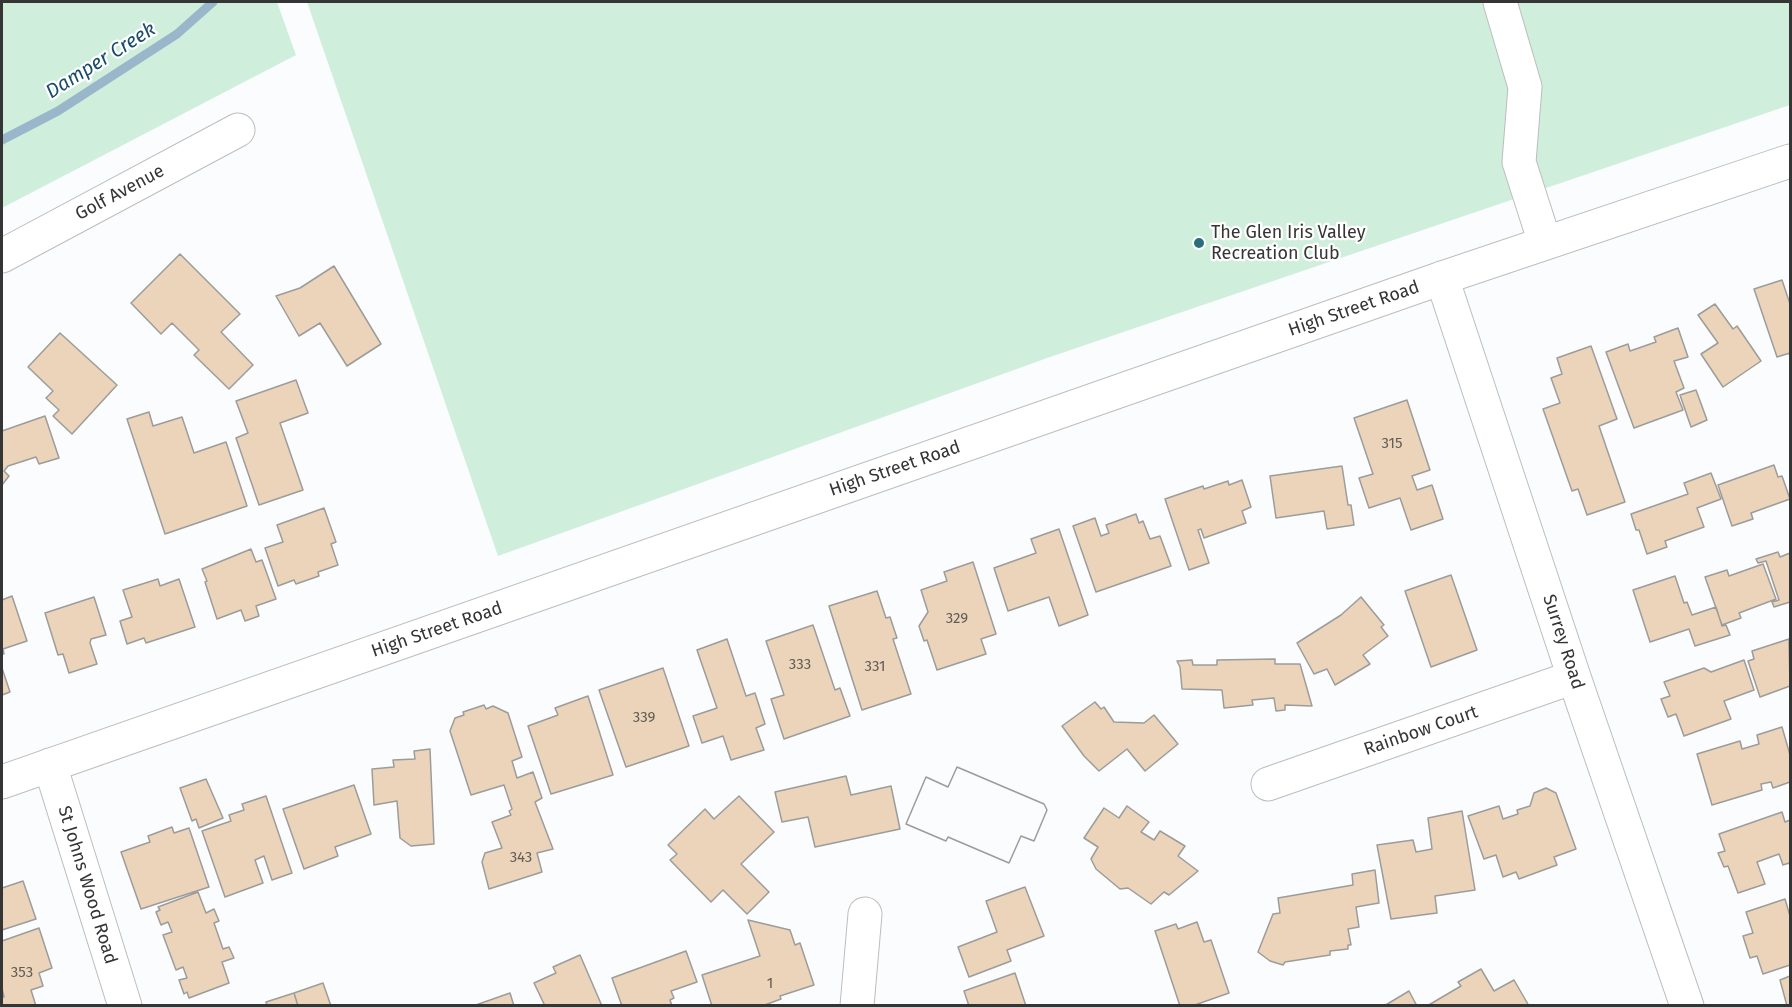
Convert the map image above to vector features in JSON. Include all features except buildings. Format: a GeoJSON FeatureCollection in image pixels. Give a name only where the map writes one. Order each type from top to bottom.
{"type":"FeatureCollection","features":[{"type":"Feature","properties":{"kind":"main road"},"geometry":{"type":"LineString","coordinates":[[1500,2],[1525,87],[1519,162],[1545,243]]}},
{"type":"Feature","properties":{"kind":"main road","name":"Golf Avenue"},"geometry":{"type":"LineString","coordinates":[[2,256],[238,130]]}},
{"type":"Feature","properties":{"kind":"main road","name":"High Street Road"},"geometry":{"type":"LineString","coordinates":[[2,782],[1442,278],[1791,161]]}},
{"type":"Feature","properties":{"kind":"main road","name":"Surrey Road"},"geometry":{"type":"LineString","coordinates":[[1442,278],[1574,677],[1687,1005]]}},
{"type":"Feature","properties":{"kind":"main road","name":"Rainbow Court"},"geometry":{"type":"LineString","coordinates":[[1268,784],[1574,677]]}},
{"type":"Feature","properties":{"kind":"main road","name":"St Johns Wood Road"},"geometry":{"type":"LineString","coordinates":[[51,765],[124,1005]]}},
{"type":"Feature","properties":{"kind":"main road"},"geometry":{"type":"LineString","coordinates":[[857,1005],[866,914]]}},
{"type":"Feature","properties":{"kind":"green space"},"geometry":{"type":"Polygon","coordinates":[[[2,2],[277,2],[296,55],[2,208],[2,2]]]}},
{"type":"Feature","properties":{"kind":"green space"},"geometry":{"type":"Polygon","coordinates":[[[307,2],[1790,2],[1790,105],[1050,357],[498,556],[307,2]]]}},
{"type":"Feature","properties":{"kind":"waterway","name":"Damper Creek"},"geometry":{"type":"LineString","coordinates":[[2,140],[58,111],[177,34],[213,2]]}},
{"type":"Feature","properties":{"kind":"place","name":"The Glen Iris Valley Recreation Club"},"geometry":{"type":"Point","coordinates":[1199,243]}}]}
